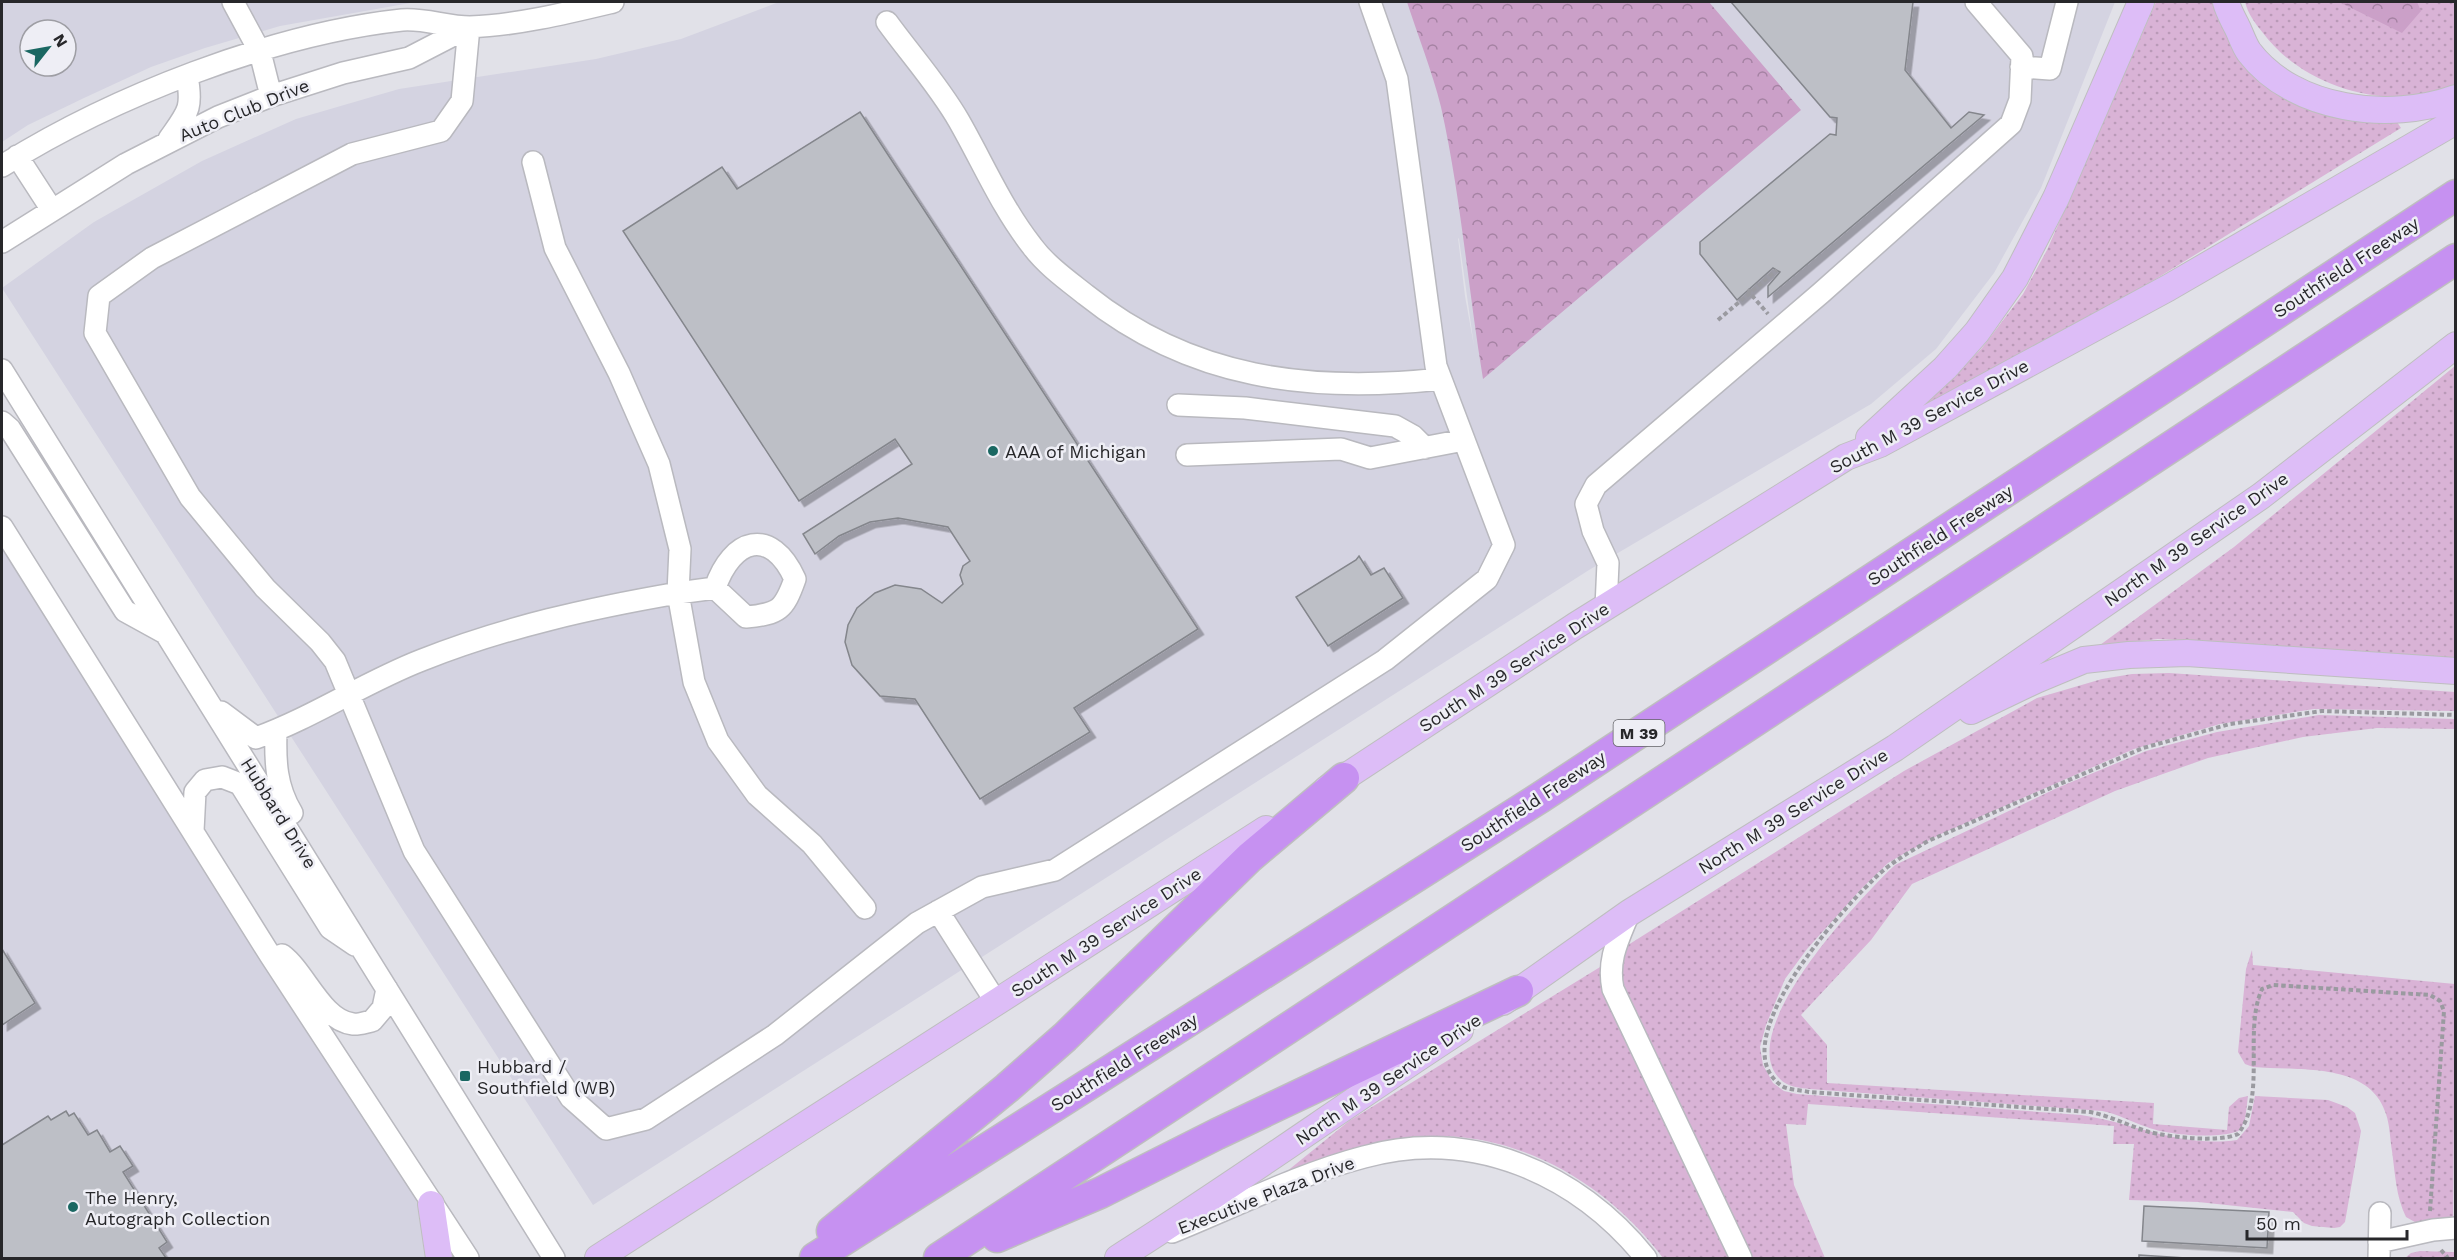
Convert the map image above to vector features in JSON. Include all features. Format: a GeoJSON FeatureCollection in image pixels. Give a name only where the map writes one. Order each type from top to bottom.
{"type":"FeatureCollection","features":[{"type":"Feature","properties":{"kind":"highway","name":"Southfield Freeway"},"geometry":{"type":"LineString","coordinates":[[815,1258],[1541,797],[2456,195]]}},
{"type":"Feature","properties":{"kind":"highway"},"geometry":{"type":"LineString","coordinates":[[939,1258],[2456,259]]}},
{"type":"Feature","properties":{"kind":"highway"},"geometry":{"type":"LineString","coordinates":[[802,1258],[855,1209],[1007,1088],[1065,1037],[1250,857],[1344,778]]}},
{"type":"Feature","properties":{"kind":"highway"},"geometry":{"type":"LineString","coordinates":[[947,1258],[1100,1193],[1217,1134],[1518,991]]}},
{"type":"Feature","properties":{"kind":"main road"},"geometry":{"type":"LineString","coordinates":[[1846,457],[1896,415],[1945,368],[1977,332],[2015,278],[2056,198],[2141,2]]}},
{"type":"Feature","properties":{"kind":"main road"},"geometry":{"type":"LineString","coordinates":[[2226,2],[2248,51],[2282,83],[2333,104],[2383,111],[2433,106],[2456,98]]}},
{"type":"Feature","properties":{"kind":"main road","name":"South M 39 Service Drive"},"geometry":{"type":"LineString","coordinates":[[598,1258],[622,1250],[996,1002],[1606,607],[1846,457],[1880,444],[2168,288],[2456,121]]}},
{"type":"Feature","properties":{"kind":"main road","name":"North M 39 Service Drive"},"geometry":{"type":"LineString","coordinates":[[1128,1252],[1252,1173],[1360,1095],[1518,991],[1629,913],[1895,748],[2261,496],[2456,345]]}},
{"type":"Feature","properties":{"kind":"main road"},"geometry":{"type":"LineString","coordinates":[[1895,748],[2036,680],[2084,660],[2129,655],[2187,653],[2456,671]]}},
{"type":"Feature","properties":{"kind":"main road"},"geometry":{"type":"LineString","coordinates":[[431,1204],[439,1258]]}},
{"type":"Feature","properties":{"kind":"street"},"geometry":{"type":"LineString","coordinates":[[233,2],[260,52],[271,96]]}},
{"type":"Feature","properties":{"kind":"street","name":"Auto Club Drive"},"geometry":{"type":"LineString","coordinates":[[9,161],[95,115],[187,76],[260,52],[332,33],[404,20],[469,27],[529,19],[613,2]]}},
{"type":"Feature","properties":{"kind":"street"},"geometry":{"type":"LineString","coordinates":[[469,27],[462,101],[441,131],[352,154],[152,258],[99,296],[95,333],[190,497],[265,588],[320,642],[335,661],[414,850],[571,1098],[606,1129],[646,1119],[775,1035],[917,923],[982,887],[1055,870],[1384,660],[1487,579],[1504,545],[1436,366],[1396,79],[1370,2]]}},
{"type":"Feature","properties":{"kind":"street"},"geometry":{"type":"LineString","coordinates":[[1606,607],[1608,563],[1593,531],[1586,504],[1596,484],[1821,293],[2011,124],[2020,100],[2022,56],[1976,2]]}},
{"type":"Feature","properties":{"kind":"street"},"geometry":{"type":"LineString","coordinates":[[2021,67],[2050,69],[2067,2]]}},
{"type":"Feature","properties":{"kind":"street"},"geometry":{"type":"LineString","coordinates":[[887,22],[954,113],[1007,211],[1033,248],[1065,279],[1108,313],[1157,339],[1217,366],[1269,377],[1329,384],[1383,385],[1441,379]]}},
{"type":"Feature","properties":{"kind":"street","name":"Auto Club Drive"},"geometry":{"type":"LineString","coordinates":[[2,242],[167,141],[271,96],[343,73],[410,58],[469,27]]}},
{"type":"Feature","properties":{"kind":"street"},"geometry":{"type":"LineString","coordinates":[[167,141],[189,111],[190,94],[187,76]]}},
{"type":"Feature","properties":{"kind":"street"},"geometry":{"type":"LineString","coordinates":[[9,161],[52,210]]}},
{"type":"Feature","properties":{"kind":"street"},"geometry":{"type":"LineString","coordinates":[[533,162],[555,248],[619,373],[659,464],[680,549],[678,593],[694,682],[718,741],[757,795],[812,844],[865,908]]}},
{"type":"Feature","properties":{"kind":"street","name":"Hubbard Drive"},"geometry":{"type":"LineString","coordinates":[[2,370],[554,1258]]}},
{"type":"Feature","properties":{"kind":"street"},"geometry":{"type":"LineString","coordinates":[[1178,405],[1245,408],[1395,426],[1413,436],[1425,448]]}},
{"type":"Feature","properties":{"kind":"street"},"geometry":{"type":"LineString","coordinates":[[2,422],[10,429],[124,611],[168,635]]}},
{"type":"Feature","properties":{"kind":"street"},"geometry":{"type":"LineString","coordinates":[[1187,455],[1341,449],[1370,458],[1464,440]]}},
{"type":"Feature","properties":{"kind":"street"},"geometry":{"type":"LineString","coordinates":[[2,527],[262,940],[468,1258]]}},
{"type":"Feature","properties":{"kind":"street"},"geometry":{"type":"LineString","coordinates":[[213,707],[256,738],[421,660],[520,626],[599,607],[715,588]]}},
{"type":"Feature","properties":{"kind":"street"},"geometry":{"type":"LineString","coordinates":[[276,730],[275,766],[282,798],[417,1014],[437,1070]]}},
{"type":"Feature","properties":{"kind":"street"},"geometry":{"type":"LineString","coordinates":[[193,831],[195,792],[205,780],[222,777],[240,784],[330,928],[363,951]]}},
{"type":"Feature","properties":{"kind":"street"},"geometry":{"type":"LineString","coordinates":[[938,911],[996,1002]]}},
{"type":"Feature","properties":{"kind":"street"},"geometry":{"type":"LineString","coordinates":[[1629,913],[1611,956],[1610,973],[1613,989],[1741,1258]]}},
{"type":"Feature","properties":{"kind":"street"},"geometry":{"type":"LineString","coordinates":[[262,940],[291,962],[331,1015],[352,1024],[372,1021],[383,1008],[387,989]]}},
{"type":"Feature","properties":{"kind":"street","name":"Executive Plaza Drive"},"geometry":{"type":"LineString","coordinates":[[1128,1252],[1330,1168],[1364,1156],[1426,1146],[1492,1154],[1531,1167],[1568,1186],[1603,1212],[1646,1258]]}},
{"type":"Feature","properties":{"kind":"street"},"geometry":{"type":"LineString","coordinates":[[2380,1213],[2379,1250],[2433,1230],[2456,1228]]}},
{"type":"Feature","properties":{"kind":"path"},"geometry":{"type":"LineString","coordinates":[[1718,320],[1749,291],[1777,270]]}},
{"type":"Feature","properties":{"kind":"path"},"geometry":{"type":"LineString","coordinates":[[1749,291],[1771,318]]}},
{"type":"Feature","properties":{"kind":"path"},"geometry":{"type":"LineString","coordinates":[[2448,1258],[2435,1239],[2429,1205],[2444,1011],[2440,1000],[2430,995],[2273,985],[2262,989],[2257,1001],[2253,1078],[2247,1118],[2238,1134],[2222,1138],[2148,1131],[2109,1116],[2090,1112],[1800,1090],[1783,1086],[1769,1070],[1765,1050],[1769,1029],[1785,988],[1807,954],[1872,880],[1899,858],[1928,842],[2143,748],[2230,724],[2322,711],[2456,715]]}},
{"type":"Feature","properties":{"kind":"shaded area"},"geometry":{"type":"Polygon","coordinates":[[[2,2],[416,2],[280,26],[205,48],[151,67],[28,125],[2,142],[2,2]]]}},
{"type":"Feature","properties":{"kind":"shaded area"},"geometry":{"type":"Polygon","coordinates":[[[779,2],[2115,2],[2041,188],[1994,273],[1936,349],[1871,404],[1589,570],[593,1205],[2,288],[94,222],[202,161],[296,119],[399,89],[596,59],[681,39],[779,2]],[[1459,239],[1465,296],[1474,346],[1459,239]]]}},
{"type":"Feature","properties":{"kind":"shaded area"},"geometry":{"type":"Polygon","coordinates":[[[2156,2],[2215,2],[2244,56],[2397,122],[2401,128],[2107,309],[1887,432],[1958,372],[1982,348],[2023,294],[2047,250],[2156,2]]]}},
{"type":"Feature","properties":{"kind":"shaded area"},"geometry":{"type":"Polygon","coordinates":[[[2245,2],[2455,2],[2455,86],[2430,94],[2404,97],[2377,96],[2351,91],[2325,81],[2302,69],[2281,52],[2255,22],[2245,2]]]}},
{"type":"Feature","properties":{"kind":"shaded area"},"geometry":{"type":"Polygon","coordinates":[[[2455,366],[2455,660],[2207,641],[2158,639],[2100,645],[2234,547],[2455,366]]]}},
{"type":"Feature","properties":{"kind":"shaded area"},"geometry":{"type":"Polygon","coordinates":[[[2,527],[468,1258],[2,1258],[2,527]]]}},
{"type":"Feature","properties":{"kind":"shaded area"},"geometry":{"type":"Polygon","coordinates":[[[2169,673],[2455,692],[2455,711],[2314,709],[2220,724],[2134,749],[1941,834],[1888,863],[1807,949],[1785,979],[1766,1025],[1760,1047],[1763,1065],[1773,1083],[1784,1091],[1797,1094],[2081,1115],[2196,1141],[2237,1140],[2249,1126],[2255,1096],[2328,1100],[2347,1107],[2355,1113],[2361,1131],[2345,1222],[2340,1227],[2334,1228],[2312,1226],[2304,1223],[2293,1212],[2198,1202],[2129,1200],[2134,1144],[2113,1144],[2114,1126],[1808,1104],[1806,1125],[1786,1124],[1794,1185],[1825,1258],[1753,1258],[1624,985],[1621,972],[1628,945],[1904,771],[2037,698],[2102,679],[2132,674],[2169,673]]]}},
{"type":"Feature","properties":{"kind":"shaded area"},"geometry":{"type":"Polygon","coordinates":[[[2319,715],[2455,719],[2455,729],[2377,728],[2303,737],[2208,758],[2115,791],[1912,884],[1871,940],[1801,1015],[1827,1045],[1827,1083],[2154,1103],[2153,1124],[2227,1130],[2229,1107],[2239,1098],[2248,1096],[2245,1120],[2240,1130],[2208,1136],[2180,1134],[2156,1130],[2102,1111],[1798,1088],[1780,1079],[1770,1058],[1773,1030],[1787,999],[1807,966],[1831,934],[1895,865],[2057,788],[2146,751],[2217,732],[2319,715]]]}},
{"type":"Feature","properties":{"kind":"shaded area"},"geometry":{"type":"Polygon","coordinates":[[[2252,950],[2253,965],[2455,984],[2453,1226],[2422,1226],[2406,1217],[2398,1193],[2386,1114],[2377,1097],[2365,1085],[2330,1072],[2253,1067],[2245,1064],[2238,1052],[2246,969],[2252,950]]]}},
{"type":"Feature","properties":{"kind":"shaded area"},"geometry":{"type":"Polygon","coordinates":[[[1605,964],[1731,1258],[1663,1258],[1610,1202],[1579,1179],[1545,1161],[1509,1147],[1472,1138],[1433,1136],[1394,1140],[1363,1148],[1270,1185],[1349,1121],[1605,964]]]}},
{"type":"Feature","properties":{"kind":"shaded area"},"geometry":{"type":"Polygon","coordinates":[[[2455,1252],[2455,1258],[2405,1258],[2411,1253],[2455,1252]]]}},
{"type":"Feature","properties":{"kind":"green space"},"geometry":{"type":"Polygon","coordinates":[[[1407,2],[1709,2],[1801,110],[1483,379],[1448,141],[1441,107],[1407,2]]]}},
{"type":"Feature","properties":{"kind":"green space"},"geometry":{"type":"Polygon","coordinates":[[[2339,2],[2417,2],[2421,11],[2402,33],[2339,2]]]}},
{"type":"Feature","properties":{"kind":"building"},"geometry":{"type":"Polygon","coordinates":[[[1731,2],[1913,2],[1905,70],[1951,128],[1969,112],[1984,115],[1768,297],[1768,286],[1780,272],[1773,268],[1737,300],[1700,254],[1700,242],[1830,134],[1836,135],[1837,118],[1830,117],[1731,2]]]}},
{"type":"Feature","properties":{"kind":"building","name":"AAA of Michigan"},"geometry":{"type":"Polygon","coordinates":[[[860,112],[1198,629],[1074,708],[1090,732],[980,799],[915,699],[880,696],[852,665],[845,642],[848,625],[857,608],[875,593],[895,585],[921,589],[942,603],[963,584],[960,575],[963,566],[970,561],[948,527],[898,518],[870,522],[839,536],[815,554],[803,534],[912,464],[895,439],[799,501],[623,231],[722,167],[737,189],[860,112]]]}},
{"type":"Feature","properties":{"kind":"building"},"geometry":{"type":"Polygon","coordinates":[[[1359,556],[1371,575],[1384,568],[1403,598],[1328,646],[1296,597],[1359,556]]]}},
{"type":"Feature","properties":{"kind":"building"},"geometry":{"type":"Polygon","coordinates":[[[2,949],[35,1003],[2,1025],[2,949]]]}},
{"type":"Feature","properties":{"kind":"building","name":"The Henry, Autograph Collection"},"geometry":{"type":"Polygon","coordinates":[[[66,1111],[69,1116],[74,1113],[88,1135],[97,1130],[110,1152],[120,1146],[133,1166],[123,1172],[167,1242],[159,1248],[166,1258],[2,1258],[2,1145],[48,1116],[51,1120],[66,1111]]]}},
{"type":"Feature","properties":{"kind":"building"},"geometry":{"type":"Polygon","coordinates":[[[2144,1206],[2269,1212],[2267,1248],[2142,1241],[2144,1206]]]}},
{"type":"Feature","properties":{"kind":"building"},"geometry":{"type":"Polygon","coordinates":[[[2139,1255],[2186,1258],[2139,1258],[2139,1255]]]}},
{"type":"Feature","properties":{"kind":"place","name":"AAA of Michigan"},"geometry":{"type":"Point","coordinates":[993,451]}},
{"type":"Feature","properties":{"kind":"place","name":"Hubbard / Southfield (WB)"},"geometry":{"type":"Point","coordinates":[465,1076]}},
{"type":"Feature","properties":{"kind":"place","name":"The Henry, Autograph Collection"},"geometry":{"type":"Point","coordinates":[73,1207]}}]}
